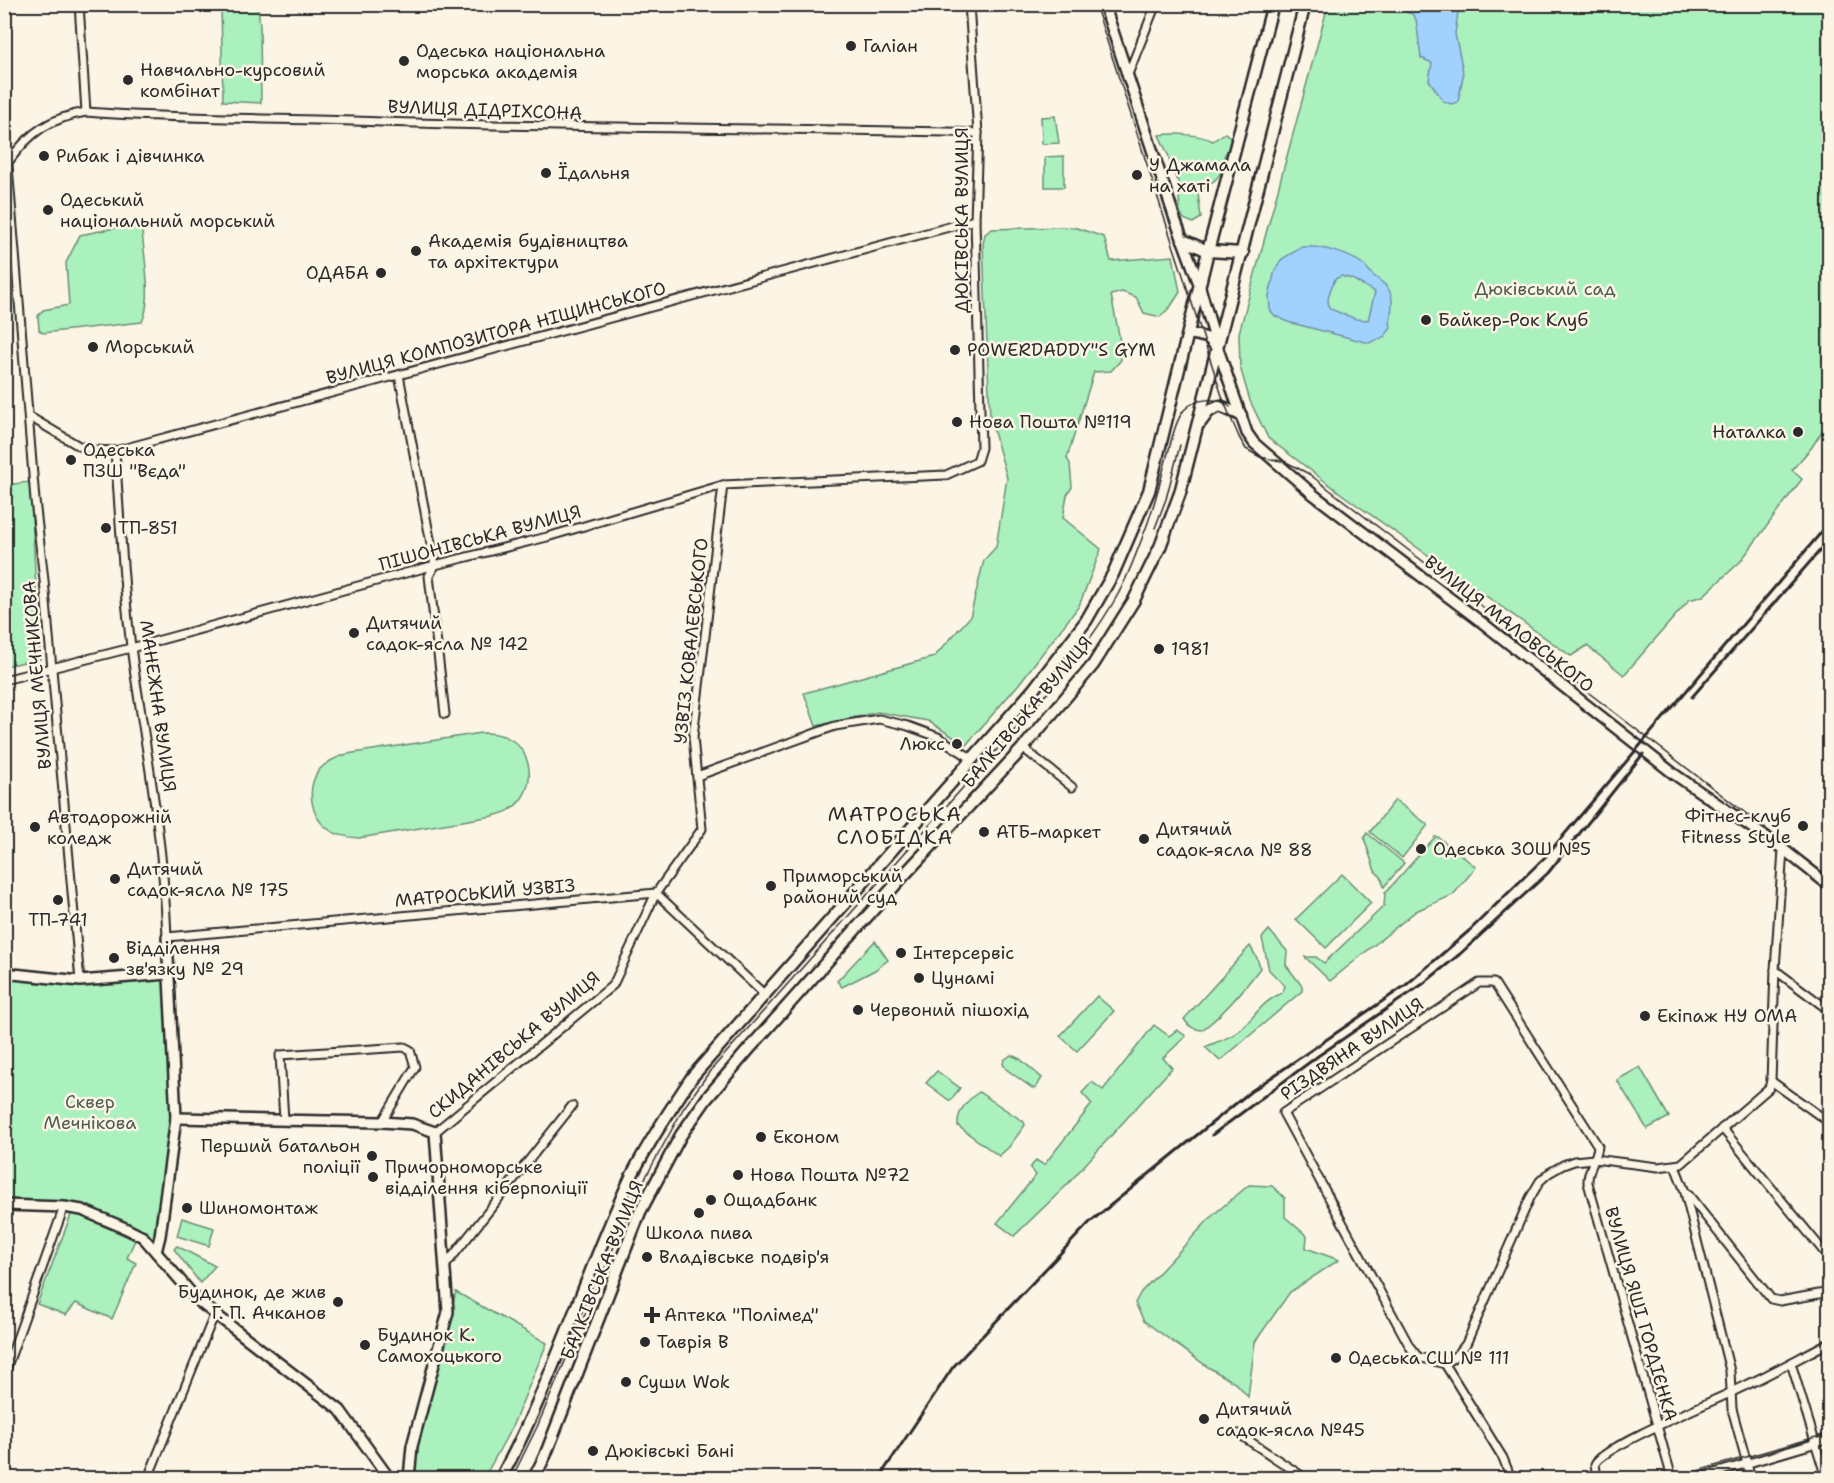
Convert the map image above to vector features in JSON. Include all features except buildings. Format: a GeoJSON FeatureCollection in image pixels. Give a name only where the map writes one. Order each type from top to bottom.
{"type":"FeatureCollection","features":[{"type":"Feature","properties":{"kind":"main road","name":"БАЛКІВСЬКА ВУЛИЦЯ"},"geometry":{"type":"LineString","coordinates":[[501,1479],[531,1417],[624,1194],[656,1131],[692,1077],[1033,690],[1086,621],[1113,574],[1149,491],[1199,284],[1273,4]]}},
{"type":"Feature","properties":{"kind":"main road","name":"БАЛКІВСЬКА ВУЛИЦЯ"},"geometry":{"type":"LineString","coordinates":[[534,1479],[640,1212],[681,1135],[707,1098],[757,1041],[905,874],[1023,748],[1093,665],[1134,600],[1160,547],[1180,493],[1305,4]]}},
{"type":"Feature","properties":{"kind":"main road"},"geometry":{"type":"LineString","coordinates":[[1183,240],[1208,250],[1243,253]]}},
{"type":"Feature","properties":{"kind":"main road"},"geometry":{"type":"LineString","coordinates":[[1196,428],[1209,411],[1220,406],[1241,416]]}},
{"type":"Feature","properties":{"kind":"street"},"geometry":{"type":"LineString","coordinates":[[79,4],[86,112]]}},
{"type":"Feature","properties":{"kind":"street","name":"ДЮКІВСЬКА ВУЛИЦЯ"},"geometry":{"type":"LineString","coordinates":[[968,467],[977,461],[981,448],[975,220],[978,133],[969,4]]}},
{"type":"Feature","properties":{"kind":"street","name":"ВУЛИЦЯ МАЛОВСЬКОГО"},"geometry":{"type":"LineString","coordinates":[[1104,4],[1199,284],[1218,349],[1247,433],[1254,443],[1314,495],[1484,624],[1674,774],[1783,849],[1830,886]]}},
{"type":"Feature","properties":{"kind":"street"},"geometry":{"type":"LineString","coordinates":[[1127,77],[1156,4]]}},
{"type":"Feature","properties":{"kind":"street","name":"ВУЛИЦЯ ДІДРІХСОНА"},"geometry":{"type":"LineString","coordinates":[[9,161],[24,140],[43,127],[67,116],[86,112],[217,120],[978,133]]}},
{"type":"Feature","properties":{"kind":"street","name":"ВУЛИЦЯ МЕЧНИКОВА"},"geometry":{"type":"LineString","coordinates":[[4,116],[9,161],[8,206],[30,417],[34,500],[44,580],[80,981]]}},
{"type":"Feature","properties":{"kind":"street","name":"ВУЛИЦЯ КОМПОЗИТОРА НІЩИНСЬКОГО"},"geometry":{"type":"LineString","coordinates":[[30,417],[79,446],[93,450],[115,451],[975,220]]}},
{"type":"Feature","properties":{"kind":"street"},"geometry":{"type":"LineString","coordinates":[[1188,333],[1208,338],[1218,349]]}},
{"type":"Feature","properties":{"kind":"street"},"geometry":{"type":"LineString","coordinates":[[399,375],[435,565],[429,576],[445,714]]}},
{"type":"Feature","properties":{"kind":"street","name":"МАНЕЖНА ВУЛИЦЯ"},"geometry":{"type":"LineString","coordinates":[[115,451],[132,648],[166,898],[176,1119],[156,1252]]}},
{"type":"Feature","properties":{"kind":"street","name":"ПІШОНІВСЬКА ВУЛИЦЯ"},"geometry":{"type":"LineString","coordinates":[[4,680],[547,537],[723,485],[946,475],[968,467]]}},
{"type":"Feature","properties":{"kind":"street","name":"УЗВІЗ КОВАЛЕВСЬКОГО"},"geometry":{"type":"LineString","coordinates":[[656,893],[702,829],[693,737],[723,485]]}},
{"type":"Feature","properties":{"kind":"street"},"geometry":{"type":"LineString","coordinates":[[697,776],[836,726],[879,719],[938,736],[971,758]]}},
{"type":"Feature","properties":{"kind":"street"},"geometry":{"type":"LineString","coordinates":[[1023,748],[1072,787]]}},
{"type":"Feature","properties":{"kind":"street"},"geometry":{"type":"LineString","coordinates":[[1511,1479],[1503,1458],[1445,1364],[1466,1344],[1530,1198],[1540,1181],[1563,1165],[1594,1159],[1659,1167],[1675,1166],[1687,1161],[1769,1088],[1783,849]]}},
{"type":"Feature","properties":{"kind":"street"},"geometry":{"type":"LineString","coordinates":[[656,893],[765,995]]}},
{"type":"Feature","properties":{"kind":"street","name":"МАТРОСЬКИЙ УЗВІЗ"},"geometry":{"type":"LineString","coordinates":[[167,937],[656,893]]}},
{"type":"Feature","properties":{"kind":"street","name":"СКИДАНІВСЬКА ВУЛИЦЯ"},"geometry":{"type":"LineString","coordinates":[[409,1479],[412,1446],[448,1312],[435,1132],[613,985],[656,893]]}},
{"type":"Feature","properties":{"kind":"street"},"geometry":{"type":"LineString","coordinates":[[1775,970],[1830,1011]]}},
{"type":"Feature","properties":{"kind":"street"},"geometry":{"type":"LineString","coordinates":[[4,973],[80,981],[168,974]]}},
{"type":"Feature","properties":{"kind":"street","name":"РІЗДВЯНА ВУЛИЦЯ"},"geometry":{"type":"LineString","coordinates":[[1445,1364],[1418,1357],[1410,1347],[1283,1113],[1479,983],[1494,983],[1594,1138],[1598,1150],[1594,1159]]}},
{"type":"Feature","properties":{"kind":"street"},"geometry":{"type":"LineString","coordinates":[[284,1120],[280,1055],[404,1047],[410,1050],[415,1067],[382,1122]]}},
{"type":"Feature","properties":{"kind":"street"},"geometry":{"type":"LineString","coordinates":[[1771,1081],[1830,1123]]}},
{"type":"Feature","properties":{"kind":"street"},"geometry":{"type":"LineString","coordinates":[[445,1266],[572,1106]]}},
{"type":"Feature","properties":{"kind":"street"},"geometry":{"type":"LineString","coordinates":[[176,1119],[382,1122],[412,1124],[435,1132]]}},
{"type":"Feature","properties":{"kind":"street"},"geometry":{"type":"LineString","coordinates":[[1722,1128],[1830,1259]]}},
{"type":"Feature","properties":{"kind":"street","name":"ВУЛИЦЯ ЯШІ ГОРДІЄНКА"},"geometry":{"type":"LineString","coordinates":[[1594,1159],[1588,1171],[1588,1183],[1672,1479]]}},
{"type":"Feature","properties":{"kind":"street"},"geometry":{"type":"LineString","coordinates":[[1675,1166],[1684,1189],[1730,1371],[1732,1409],[1751,1479]]}},
{"type":"Feature","properties":{"kind":"street"},"geometry":{"type":"LineString","coordinates":[[1684,1189],[1771,1299],[1786,1300],[1830,1292]]}},
{"type":"Feature","properties":{"kind":"street"},"geometry":{"type":"LineString","coordinates":[[4,1205],[64,1207],[82,1210],[125,1227],[143,1238],[198,1301],[340,1410],[389,1479]]}},
{"type":"Feature","properties":{"kind":"street"},"geometry":{"type":"LineString","coordinates":[[4,1374],[64,1207]]}},
{"type":"Feature","properties":{"kind":"street"},"geometry":{"type":"LineString","coordinates":[[148,1479],[215,1313]]}},
{"type":"Feature","properties":{"kind":"street"},"geometry":{"type":"LineString","coordinates":[[1597,1479],[1595,1464],[1603,1455],[1657,1426],[1731,1393],[1830,1342]]}},
{"type":"Feature","properties":{"kind":"street"},"geometry":{"type":"LineString","coordinates":[[1791,1363],[1826,1479]]}},
{"type":"Feature","properties":{"kind":"street"},"geometry":{"type":"LineString","coordinates":[[1239,1434],[1305,1479]]}},
{"type":"Feature","properties":{"kind":"street"},"geometry":{"type":"LineString","coordinates":[[1698,1479],[1830,1439]]}},
{"type":"Feature","properties":{"kind":"green space"},"geometry":{"type":"Polygon","coordinates":[[[221,5],[258,5],[261,103],[223,101],[221,5]]]}},
{"type":"Feature","properties":{"kind":"green space","name":"Дюківський сад"},"geometry":{"type":"Polygon","coordinates":[[[1328,5],[1829,5],[1829,420],[1812,447],[1792,470],[1802,479],[1740,562],[1703,596],[1689,600],[1624,675],[1587,646],[1571,656],[1347,498],[1268,438],[1250,401],[1240,367],[1239,333],[1328,5]]]}},
{"type":"Feature","properties":{"kind":"green space"},"geometry":{"type":"Polygon","coordinates":[[[1055,116],[1059,143],[1042,144],[1041,117],[1055,116]]]}},
{"type":"Feature","properties":{"kind":"green space"},"geometry":{"type":"Polygon","coordinates":[[[1225,133],[1230,137],[1231,145],[1224,156],[1223,168],[1217,178],[1198,193],[1201,218],[1193,223],[1184,219],[1180,213],[1178,181],[1171,170],[1169,157],[1159,135],[1187,135],[1213,141],[1225,133]]]}},
{"type":"Feature","properties":{"kind":"green space"},"geometry":{"type":"Polygon","coordinates":[[[1064,156],[1064,187],[1045,187],[1045,157],[1064,156]]]}},
{"type":"Feature","properties":{"kind":"green space"},"geometry":{"type":"Polygon","coordinates":[[[125,226],[137,226],[142,231],[147,302],[142,322],[43,333],[39,330],[38,316],[43,310],[69,305],[66,263],[80,235],[125,226]]]}},
{"type":"Feature","properties":{"kind":"green space"},"geometry":{"type":"Polygon","coordinates":[[[1077,228],[1104,237],[1111,261],[1173,256],[1180,292],[1160,317],[1144,313],[1136,297],[1122,292],[1111,295],[1119,335],[1121,360],[1111,371],[1094,372],[1067,458],[1070,464],[1072,487],[1067,495],[1063,518],[1101,549],[1079,606],[1018,685],[966,745],[928,721],[878,712],[816,726],[804,693],[934,657],[970,617],[984,560],[996,547],[1007,478],[990,418],[983,244],[985,234],[992,229],[1077,228]]]}},
{"type":"Feature","properties":{"kind":"green space"},"geometry":{"type":"Polygon","coordinates":[[[30,482],[40,659],[5,666],[5,485],[30,482]]]}},
{"type":"Feature","properties":{"kind":"green space"},"geometry":{"type":"Polygon","coordinates":[[[481,733],[498,734],[513,741],[526,757],[529,766],[528,785],[524,794],[519,802],[507,812],[359,838],[343,836],[332,831],[317,817],[312,801],[312,785],[319,770],[332,760],[347,754],[481,733]]]}},
{"type":"Feature","properties":{"kind":"green space"},"geometry":{"type":"Polygon","coordinates":[[[1395,800],[1428,825],[1402,858],[1370,832],[1395,800]]]}},
{"type":"Feature","properties":{"kind":"green space"},"geometry":{"type":"Polygon","coordinates":[[[1367,833],[1404,863],[1384,887],[1381,877],[1375,871],[1364,838],[1367,833]]]}},
{"type":"Feature","properties":{"kind":"green space"},"geometry":{"type":"Polygon","coordinates":[[[1435,837],[1476,867],[1453,895],[1416,911],[1330,981],[1305,957],[1316,957],[1324,963],[1384,906],[1385,893],[1435,837]]]}},
{"type":"Feature","properties":{"kind":"green space"},"geometry":{"type":"Polygon","coordinates":[[[1342,874],[1371,903],[1326,948],[1296,919],[1342,874]]]}},
{"type":"Feature","properties":{"kind":"green space"},"geometry":{"type":"Polygon","coordinates":[[[1269,930],[1287,951],[1286,965],[1302,986],[1302,991],[1220,1061],[1205,1047],[1236,1033],[1264,1005],[1282,993],[1285,986],[1269,970],[1262,938],[1269,930]]]}},
{"type":"Feature","properties":{"kind":"green space"},"geometry":{"type":"Polygon","coordinates":[[[875,941],[888,960],[875,970],[842,987],[837,981],[875,941]]]}},
{"type":"Feature","properties":{"kind":"green space"},"geometry":{"type":"Polygon","coordinates":[[[1250,946],[1260,968],[1254,977],[1226,1009],[1202,1030],[1190,1026],[1184,1019],[1250,946]]]}},
{"type":"Feature","properties":{"kind":"green space","name":"Сквер Мечнікова"},"geometry":{"type":"Polygon","coordinates":[[[5,973],[80,981],[168,974],[176,1118],[156,1252],[147,1242],[82,1210],[5,1205],[5,973]]]}},
{"type":"Feature","properties":{"kind":"green space"},"geometry":{"type":"Polygon","coordinates":[[[1097,996],[1114,1011],[1077,1051],[1060,1036],[1097,996]]]}},
{"type":"Feature","properties":{"kind":"green space"},"geometry":{"type":"Polygon","coordinates":[[[1154,1025],[1169,1036],[1177,1030],[1186,1036],[1163,1058],[1172,1068],[1065,1187],[1014,1236],[997,1223],[1036,1175],[1030,1168],[1036,1160],[1044,1165],[1092,1104],[1082,1093],[1092,1082],[1103,1090],[1154,1025]]]}},
{"type":"Feature","properties":{"kind":"green space"},"geometry":{"type":"Polygon","coordinates":[[[1011,1055],[1020,1059],[1042,1078],[1036,1088],[1032,1088],[1006,1069],[1003,1064],[1004,1060],[1011,1055]]]}},
{"type":"Feature","properties":{"kind":"green space"},"geometry":{"type":"Polygon","coordinates":[[[1640,1067],[1669,1117],[1647,1129],[1617,1080],[1640,1067]]]}},
{"type":"Feature","properties":{"kind":"green space"},"geometry":{"type":"Polygon","coordinates":[[[937,1071],[960,1088],[950,1101],[926,1083],[937,1071]]]}},
{"type":"Feature","properties":{"kind":"green space"},"geometry":{"type":"Polygon","coordinates":[[[979,1092],[1024,1122],[1025,1125],[1009,1147],[999,1156],[958,1126],[959,1115],[964,1106],[979,1092]]]}},
{"type":"Feature","properties":{"kind":"green space"},"geometry":{"type":"Polygon","coordinates":[[[1249,1185],[1272,1186],[1285,1198],[1285,1217],[1307,1236],[1306,1248],[1339,1260],[1290,1292],[1255,1342],[1248,1397],[1238,1385],[1208,1367],[1144,1321],[1135,1303],[1141,1292],[1214,1214],[1249,1185]]]}},
{"type":"Feature","properties":{"kind":"green space"},"geometry":{"type":"Polygon","coordinates":[[[72,1212],[135,1240],[127,1258],[136,1263],[112,1319],[76,1303],[66,1315],[37,1304],[72,1212]]]}},
{"type":"Feature","properties":{"kind":"green space"},"geometry":{"type":"Polygon","coordinates":[[[182,1218],[214,1228],[209,1246],[177,1236],[182,1218]]]}},
{"type":"Feature","properties":{"kind":"green space"},"geometry":{"type":"Polygon","coordinates":[[[177,1246],[215,1266],[200,1283],[174,1249],[177,1246]]]}},
{"type":"Feature","properties":{"kind":"green space"},"geometry":{"type":"Polygon","coordinates":[[[456,1292],[547,1343],[512,1427],[484,1478],[415,1478],[415,1447],[456,1292]]]}},
{"type":"Feature","properties":{"kind":"water"},"geometry":{"type":"Polygon","coordinates":[[[1387,5],[1459,5],[1455,34],[1463,76],[1458,102],[1451,104],[1443,101],[1429,80],[1432,63],[1421,58],[1416,19],[1412,14],[1387,5]]]}},
{"type":"Feature","properties":{"kind":"water"},"geometry":{"type":"Polygon","coordinates":[[[1302,247],[1317,247],[1358,261],[1390,292],[1392,299],[1391,328],[1384,337],[1369,343],[1288,322],[1275,316],[1270,310],[1269,296],[1275,270],[1282,259],[1302,247]],[[1341,276],[1335,279],[1328,298],[1330,309],[1356,319],[1368,320],[1375,292],[1352,279],[1341,276]]]}},
{"type":"Feature","properties":{"kind":"tram line"},"geometry":{"type":"LineString","coordinates":[[1095,4],[1224,402],[1246,449],[1260,457],[1286,462],[1309,474],[1830,878]]}},
{"type":"Feature","properties":{"kind":"tram line"},"geometry":{"type":"LineString","coordinates":[[512,1478],[537,1427],[636,1195],[683,1109],[710,1071],[1050,690],[1085,644],[1110,609],[1129,571],[1152,510],[1174,431],[1184,410],[1194,403],[1207,400],[1219,401],[1230,407]]}},
{"type":"Feature","properties":{"kind":"tram line"},"geometry":{"type":"LineString","coordinates":[[1155,528],[1166,499],[1180,445]]}},
{"type":"Feature","properties":{"kind":"tram line"},"geometry":{"type":"LineString","coordinates":[[4,927],[10,974],[4,1042]]}},
{"type":"Feature","properties":{"kind":"tram line"},"geometry":{"type":"LineString","coordinates":[[1673,1478],[1830,1433]]}},
{"type":"Feature","properties":{"kind":"railway"},"geometry":{"type":"LineString","coordinates":[[879,1478],[953,1367],[1090,1222],[1250,1092],[1406,985],[1470,930],[1546,856],[1830,522]]}},
{"type":"Feature","properties":{"kind":"railway"},"geometry":{"type":"LineString","coordinates":[[1692,697],[1830,539]]}},
{"type":"Feature","properties":{"kind":"railway"},"geometry":{"type":"LineString","coordinates":[[1212,1135],[1318,1056],[1423,984],[1460,954],[1548,873],[1643,754]]}},
{"type":"Feature","properties":{"kind":"place","name":"Галіан"},"geometry":{"type":"Point","coordinates":[851,46]}},
{"type":"Feature","properties":{"kind":"place","name":"Одеська національна морська академія"},"geometry":{"type":"Point","coordinates":[404,61]}},
{"type":"Feature","properties":{"kind":"place","name":"Навчально-курсовий комбінат"},"geometry":{"type":"Point","coordinates":[128,80]}},
{"type":"Feature","properties":{"kind":"place","name":"Рибак і дівчинка"},"geometry":{"type":"Point","coordinates":[44,156]}},
{"type":"Feature","properties":{"kind":"place","name":"Їдальня"},"geometry":{"type":"Point","coordinates":[546,173]}},
{"type":"Feature","properties":{"kind":"place","name":"У Джамала на хаті"},"geometry":{"type":"Point","coordinates":[1137,175]}},
{"type":"Feature","properties":{"kind":"place","name":"Одеський національний морський"},"geometry":{"type":"Point","coordinates":[48,210]}},
{"type":"Feature","properties":{"kind":"place","name":"Академія будівництва та архітектури"},"geometry":{"type":"Point","coordinates":[416,251]}},
{"type":"Feature","properties":{"kind":"place","name":"ОДАБА"},"geometry":{"type":"Point","coordinates":[381,273]}},
{"type":"Feature","properties":{"kind":"place","name":"Байкер-Рок Клуб"},"geometry":{"type":"Point","coordinates":[1426,320]}},
{"type":"Feature","properties":{"kind":"place","name":"Морський"},"geometry":{"type":"Point","coordinates":[93,347]}},
{"type":"Feature","properties":{"kind":"place","name":"POWERDADDY\"S GYM"},"geometry":{"type":"Point","coordinates":[955,350]}},
{"type":"Feature","properties":{"kind":"place","name":"Нова Пошта №119"},"geometry":{"type":"Point","coordinates":[957,422]}},
{"type":"Feature","properties":{"kind":"place","name":"Наталка"},"geometry":{"type":"Point","coordinates":[1798,432]}},
{"type":"Feature","properties":{"kind":"place","name":"Одеська ПЗШ \"Вєда\""},"geometry":{"type":"Point","coordinates":[71,460]}},
{"type":"Feature","properties":{"kind":"place","name":"ТП-851"},"geometry":{"type":"Point","coordinates":[106,528]}},
{"type":"Feature","properties":{"kind":"place","name":"Дитячий садок-ясла № 142"},"geometry":{"type":"Point","coordinates":[354,633]}},
{"type":"Feature","properties":{"kind":"place","name":"1981"},"geometry":{"type":"Point","coordinates":[1159,649]}},
{"type":"Feature","properties":{"kind":"place","name":"Люкс"},"geometry":{"type":"Point","coordinates":[957,744]}},
{"type":"Feature","properties":{"kind":"place","name":"Фітнес-клуб Fitness Style"},"geometry":{"type":"Point","coordinates":[1803,826]}},
{"type":"Feature","properties":{"kind":"place","name":"Автодорожній коледж"},"geometry":{"type":"Point","coordinates":[35,827]}},
{"type":"Feature","properties":{"kind":"place","name":"АТБ-маркет"},"geometry":{"type":"Point","coordinates":[984,832]}},
{"type":"Feature","properties":{"kind":"place","name":"Дитячий садок-ясла № 88"},"geometry":{"type":"Point","coordinates":[1144,839]}},
{"type":"Feature","properties":{"kind":"place","name":"Одеська ЗОШ №5"},"geometry":{"type":"Point","coordinates":[1421,849]}},
{"type":"Feature","properties":{"kind":"place","name":"Дитячий садок-ясла № 175"},"geometry":{"type":"Point","coordinates":[115,879]}},
{"type":"Feature","properties":{"kind":"place","name":"Приморський районий суд"},"geometry":{"type":"Point","coordinates":[771,886]}},
{"type":"Feature","properties":{"kind":"place","name":"ТП-741"},"geometry":{"type":"Point","coordinates":[58,900]}},
{"type":"Feature","properties":{"kind":"place","name":"Інтерсервіс"},"geometry":{"type":"Point","coordinates":[901,953]}},
{"type":"Feature","properties":{"kind":"place","name":"Відділення зв'язку № 29"},"geometry":{"type":"Point","coordinates":[114,958]}},
{"type":"Feature","properties":{"kind":"place","name":"Цунамі"},"geometry":{"type":"Point","coordinates":[919,978]}},
{"type":"Feature","properties":{"kind":"place","name":"Червоний пішохід"},"geometry":{"type":"Point","coordinates":[858,1010]}},
{"type":"Feature","properties":{"kind":"place","name":"Екіпаж НУ ОМА"},"geometry":{"type":"Point","coordinates":[1645,1016]}},
{"type":"Feature","properties":{"kind":"place","name":"Економ"},"geometry":{"type":"Point","coordinates":[761,1137]}},
{"type":"Feature","properties":{"kind":"place","name":"Перший батальон поліції"},"geometry":{"type":"Point","coordinates":[372,1156]}},
{"type":"Feature","properties":{"kind":"place","name":"Нова Пошта №72"},"geometry":{"type":"Point","coordinates":[738,1175]}},
{"type":"Feature","properties":{"kind":"place","name":"Причорноморське відділення кіберполіції"},"geometry":{"type":"Point","coordinates":[373,1177]}},
{"type":"Feature","properties":{"kind":"place","name":"Ощадбанк"},"geometry":{"type":"Point","coordinates":[711,1200]}},
{"type":"Feature","properties":{"kind":"place","name":"Шиномонтаж"},"geometry":{"type":"Point","coordinates":[187,1208]}},
{"type":"Feature","properties":{"kind":"place","name":"Школа пива"},"geometry":{"type":"Point","coordinates":[699,1213]}},
{"type":"Feature","properties":{"kind":"place","name":"Владiвське подвiр'я"},"geometry":{"type":"Point","coordinates":[647,1257]}},
{"type":"Feature","properties":{"kind":"place","name":"Будинок, де жив Г. П. Ачканов"},"geometry":{"type":"Point","coordinates":[338,1302]}},
{"type":"Feature","properties":{"kind":"place","name":"Аптека \"Полімед\""},"geometry":{"type":"Point","coordinates":[652,1315]}},
{"type":"Feature","properties":{"kind":"place","name":"Таврія В"},"geometry":{"type":"Point","coordinates":[645,1342]}},
{"type":"Feature","properties":{"kind":"place","name":"Будинок К. Самохоцького"},"geometry":{"type":"Point","coordinates":[365,1345]}},
{"type":"Feature","properties":{"kind":"place","name":"Одеська СШ № 111"},"geometry":{"type":"Point","coordinates":[1336,1358]}},
{"type":"Feature","properties":{"kind":"place","name":"Суши Wok"},"geometry":{"type":"Point","coordinates":[626,1382]}},
{"type":"Feature","properties":{"kind":"place","name":"Дитячий садок-ясла №45"},"geometry":{"type":"Point","coordinates":[1204,1419]}},
{"type":"Feature","properties":{"kind":"place","name":"Дюківські Бані"},"geometry":{"type":"Point","coordinates":[593,1451]}},
{"type":"Feature","properties":{"kind":"district","name":"МАТРОСЬКА СЛОБІДКА"},"geometry":{"type":"Point","coordinates":[895,826]}}]}
